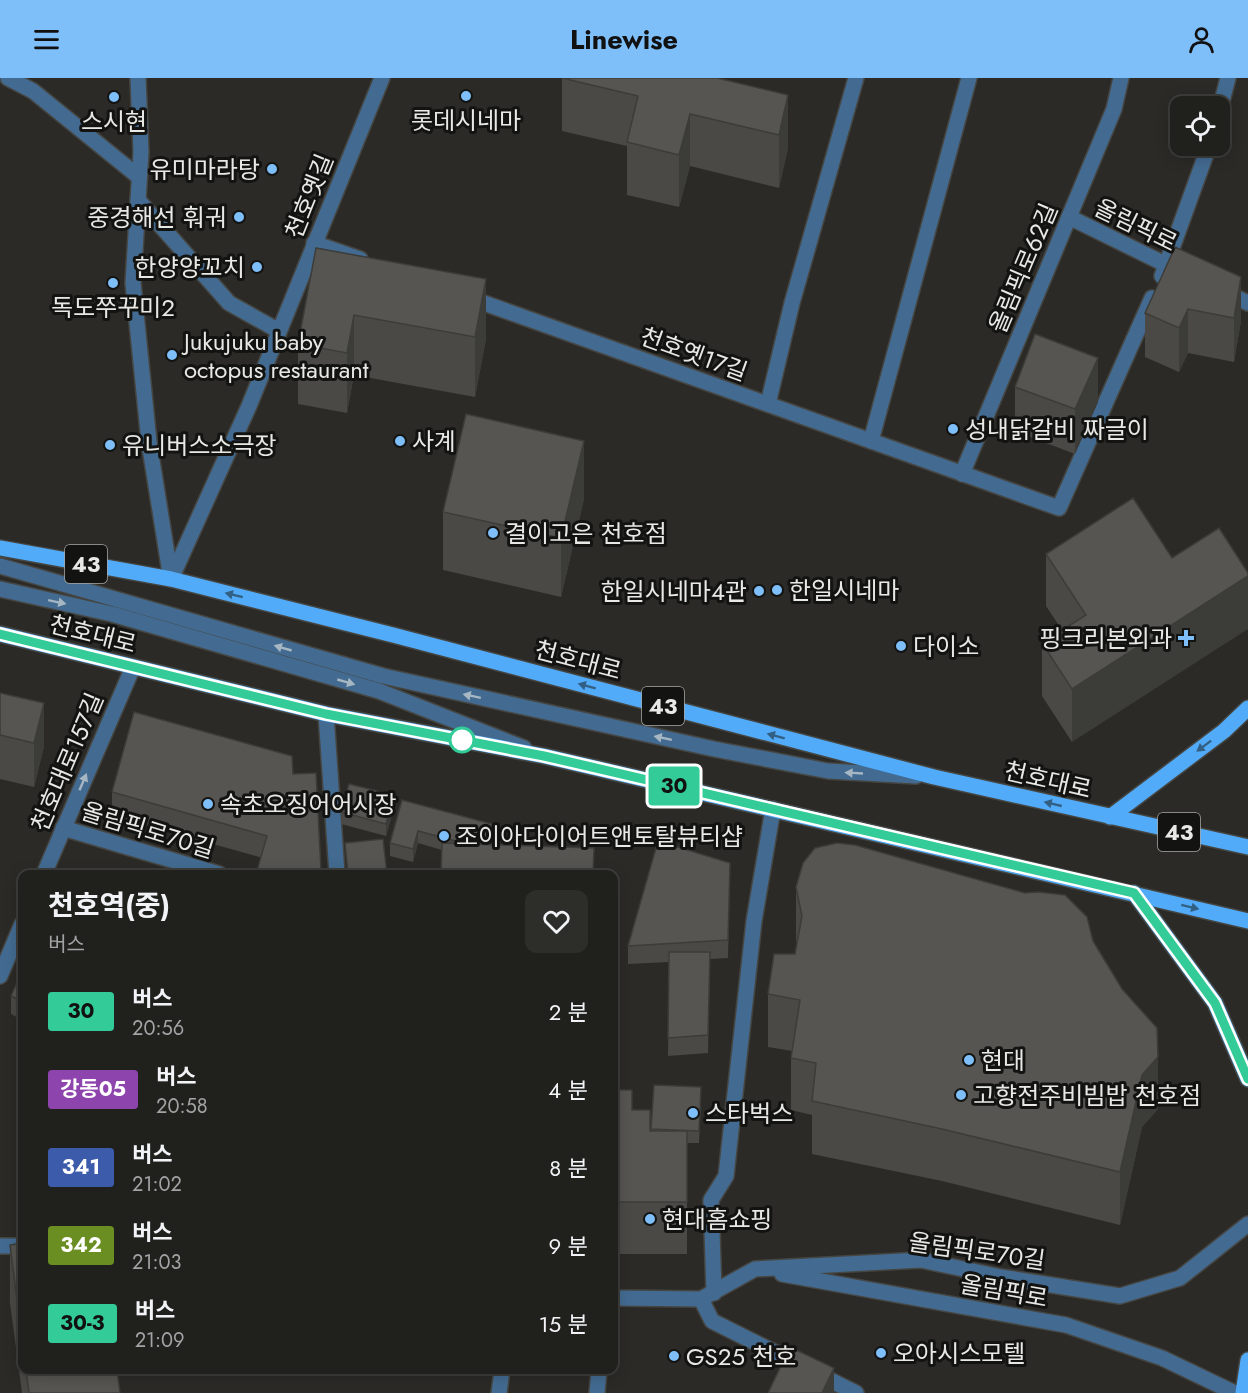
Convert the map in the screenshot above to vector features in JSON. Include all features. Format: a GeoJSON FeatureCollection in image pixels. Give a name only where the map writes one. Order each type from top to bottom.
{"type":"FeatureCollection","features":[{"type":"Feature","properties":{"kind":"main road","name":"천호대로"},"geometry":{"type":"LineString","coordinates":[[0,548],[171,579],[393,634],[934,777],[1248,847]]}},
{"type":"Feature","properties":{"kind":"main road","name":"천호대로"},"geometry":{"type":"LineString","coordinates":[[0,634],[326,714],[544,756],[1248,921]]}},
{"type":"Feature","properties":{"kind":"main road"},"geometry":{"type":"LineString","coordinates":[[1110,817],[1224,731],[1248,708]]}},
{"type":"Feature","properties":{"kind":"main road"},"geometry":{"type":"LineString","coordinates":[[1134,893],[1215,1003],[1248,1079]]}},
{"type":"Feature","properties":{"kind":"main road"},"geometry":{"type":"LineString","coordinates":[[1244,1393],[1248,1360]]}},
{"type":"Feature","properties":{"kind":"street"},"geometry":{"type":"LineString","coordinates":[[8,78],[33,91],[139,177]]}},
{"type":"Feature","properties":{"kind":"street"},"geometry":{"type":"LineString","coordinates":[[138,78],[139,177],[133,283],[149,442],[171,579]]}},
{"type":"Feature","properties":{"kind":"street","name":"천호옛길"},"geometry":{"type":"LineString","coordinates":[[171,579],[249,406],[382,78]]}},
{"type":"Feature","properties":{"kind":"street"},"geometry":{"type":"LineString","coordinates":[[768,404],[792,303],[856,78]]}},
{"type":"Feature","properties":{"kind":"street"},"geometry":{"type":"LineString","coordinates":[[871,441],[969,78]]}},
{"type":"Feature","properties":{"kind":"street","name":"올림픽로62길"},"geometry":{"type":"LineString","coordinates":[[962,474],[1114,109],[1121,78]]}},
{"type":"Feature","properties":{"kind":"street"},"geometry":{"type":"LineString","coordinates":[[1223,96],[1228,78]]}},
{"type":"Feature","properties":{"kind":"street"},"geometry":{"type":"LineString","coordinates":[[1167,266],[1206,156]]}},
{"type":"Feature","properties":{"kind":"street"},"geometry":{"type":"LineString","coordinates":[[138,200],[230,303],[279,331]]}},
{"type":"Feature","properties":{"kind":"street","name":"올림픽로"},"geometry":{"type":"LineString","coordinates":[[1069,218],[1187,275]]}},
{"type":"Feature","properties":{"kind":"street"},"geometry":{"type":"LineString","coordinates":[[314,243],[370,263]]}},
{"type":"Feature","properties":{"kind":"street","name":"천호옛17길"},"geometry":{"type":"LineString","coordinates":[[447,290],[1059,508],[1167,266]]}},
{"type":"Feature","properties":{"kind":"street"},"geometry":{"type":"LineString","coordinates":[[1208,284],[1248,303]]}},
{"type":"Feature","properties":{"kind":"street"},"geometry":{"type":"LineString","coordinates":[[0,566],[383,676],[714,749],[828,771],[934,777]]}},
{"type":"Feature","properties":{"kind":"street"},"geometry":{"type":"LineString","coordinates":[[0,589],[112,614],[380,691],[544,756]]}},
{"type":"Feature","properties":{"kind":"street","name":"천호대로157길"},"geometry":{"type":"LineString","coordinates":[[46,870],[133,667]]}},
{"type":"Feature","properties":{"kind":"street"},"geometry":{"type":"LineString","coordinates":[[326,714],[337,870]]}},
{"type":"Feature","properties":{"kind":"street"},"geometry":{"type":"LineString","coordinates":[[773,809],[753,921],[726,1176],[711,1200],[707,1296],[712,1321],[856,1393]]}},
{"type":"Feature","properties":{"kind":"street","name":"올림픽로70길"},"geometry":{"type":"LineString","coordinates":[[63,828],[205,870]]}},
{"type":"Feature","properties":{"kind":"street"},"geometry":{"type":"LineString","coordinates":[[0,976],[18,933]]}},
{"type":"Feature","properties":{"kind":"street","name":"올림픽로70길"},"geometry":{"type":"LineString","coordinates":[[707,1296],[755,1269],[921,1260],[1001,1277],[1120,1296],[1180,1278],[1248,1224]]}},
{"type":"Feature","properties":{"kind":"street"},"geometry":{"type":"LineString","coordinates":[[0,1246],[18,1246]]}},
{"type":"Feature","properties":{"kind":"street","name":"올림픽로"},"geometry":{"type":"LineString","coordinates":[[755,1269],[1066,1325],[1162,1358],[1235,1393]]}},
{"type":"Feature","properties":{"kind":"street"},"geometry":{"type":"LineString","coordinates":[[618,1298],[707,1296]]}},
{"type":"Feature","properties":{"kind":"street"},"geometry":{"type":"LineString","coordinates":[[498,1393],[501,1374]]}},
{"type":"Feature","properties":{"kind":"street"},"geometry":{"type":"LineString","coordinates":[[597,1393],[599,1374]]}},
{"type":"Feature","properties":{"kind":"building"},"geometry":{"type":"Polygon","coordinates":[[[562,78],[717,78],[788,95],[779,135],[690,114],[679,155],[627,142],[638,96],[562,78]]]}},
{"type":"Feature","properties":{"kind":"building"},"geometry":{"type":"Polygon","coordinates":[[[1175,247],[1241,277],[1234,318],[1188,309],[1179,328],[1145,313],[1175,247]]]}},
{"type":"Feature","properties":{"kind":"building"},"geometry":{"type":"Polygon","coordinates":[[[316,248],[486,279],[475,337],[354,315],[347,353],[298,344],[316,248]]]}},
{"type":"Feature","properties":{"kind":"building"},"geometry":{"type":"Polygon","coordinates":[[[1035,334],[1098,358],[1075,409],[1015,387],[1035,334]]]}},
{"type":"Feature","properties":{"kind":"building"},"geometry":{"type":"Polygon","coordinates":[[[466,414],[584,441],[561,538],[443,512],[466,414]]]}},
{"type":"Feature","properties":{"kind":"building"},"geometry":{"type":"Polygon","coordinates":[[[1133,498],[1172,558],[1219,528],[1248,576],[1072,689],[1042,643],[1086,615],[1046,554],[1133,498]]]}},
{"type":"Feature","properties":{"kind":"building"},"geometry":{"type":"Polygon","coordinates":[[[0,693],[44,703],[34,743],[0,735],[0,693]]]}},
{"type":"Feature","properties":{"kind":"building"},"geometry":{"type":"Polygon","coordinates":[[[134,712],[292,756],[293,774],[316,773],[321,870],[257,870],[267,836],[112,792],[134,712]]]}},
{"type":"Feature","properties":{"kind":"building"},"geometry":{"type":"Polygon","coordinates":[[[349,784],[394,795],[386,824],[341,812],[349,784]]]}},
{"type":"Feature","properties":{"kind":"building"},"geometry":{"type":"Polygon","coordinates":[[[402,800],[492,824],[487,845],[467,844],[418,831],[413,849],[390,843],[402,800]]]}},
{"type":"Feature","properties":{"kind":"building"},"geometry":{"type":"Polygon","coordinates":[[[383,839],[387,870],[348,870],[345,843],[383,839]]]}},
{"type":"Feature","properties":{"kind":"building"},"geometry":{"type":"Polygon","coordinates":[[[658,841],[730,863],[728,940],[628,946],[658,841]]]}},
{"type":"Feature","properties":{"kind":"building"},"geometry":{"type":"Polygon","coordinates":[[[442,843],[594,848],[593,870],[441,870],[442,843]]]}},
{"type":"Feature","properties":{"kind":"building","name":"현대"},"geometry":{"type":"Polygon","coordinates":[[[837,843],[855,845],[1025,893],[1065,895],[1087,917],[1093,941],[1122,989],[1157,1028],[1158,1057],[1142,1075],[1120,1172],[942,1129],[812,1101],[816,1063],[791,1058],[800,1000],[768,994],[774,954],[795,954],[802,916],[796,887],[803,863],[815,848],[837,843]]]}},
{"type":"Feature","properties":{"kind":"building"},"geometry":{"type":"Polygon","coordinates":[[[669,952],[710,952],[708,1035],[668,1038],[669,952]]]}},
{"type":"Feature","properties":{"kind":"building"},"geometry":{"type":"Polygon","coordinates":[[[18,980],[18,999],[11,996],[18,980]]]}},
{"type":"Feature","properties":{"kind":"building"},"geometry":{"type":"Polygon","coordinates":[[[654,1085],[701,1087],[699,1131],[651,1129],[654,1085]]]}},
{"type":"Feature","properties":{"kind":"building"},"geometry":{"type":"Polygon","coordinates":[[[618,1090],[632,1090],[632,1110],[650,1110],[650,1131],[687,1131],[687,1202],[618,1202],[618,1090]]]}},
{"type":"Feature","properties":{"kind":"building"},"geometry":{"type":"Polygon","coordinates":[[[18,1244],[18,1308],[10,1245],[18,1244]]]}},
{"type":"Feature","properties":{"kind":"building"},"geometry":{"type":"Polygon","coordinates":[[[790,1347],[834,1368],[822,1393],[768,1393],[790,1347]]]}},
{"type":"Feature","properties":{"kind":"building"},"geometry":{"type":"Polygon","coordinates":[[[27,1374],[118,1374],[120,1393],[29,1393],[27,1374]]]}},
{"type":"Feature","properties":{"kind":"bus line","name":"30"},"geometry":{"type":"LineString","coordinates":[[0,634],[326,714],[544,756],[1134,893],[1215,1003],[1248,1079]]}},
{"type":"Feature","properties":{"kind":"place","name":"롯데시네마"},"geometry":{"type":"Point","coordinates":[466,96]}},
{"type":"Feature","properties":{"kind":"place","name":"스시현"},"geometry":{"type":"Point","coordinates":[114,97]}},
{"type":"Feature","properties":{"kind":"place","name":"유미마라탕"},"geometry":{"type":"Point","coordinates":[272,169]}},
{"type":"Feature","properties":{"kind":"place","name":"중경해선 훠궈"},"geometry":{"type":"Point","coordinates":[239,217]}},
{"type":"Feature","properties":{"kind":"place","name":"한양양꼬치"},"geometry":{"type":"Point","coordinates":[257,267]}},
{"type":"Feature","properties":{"kind":"place","name":"독도쭈꾸미2"},"geometry":{"type":"Point","coordinates":[113,283]}},
{"type":"Feature","properties":{"kind":"place","name":"Jukujuku baby octopus restaurant"},"geometry":{"type":"Point","coordinates":[172,355]}},
{"type":"Feature","properties":{"kind":"place","name":"성내닭갈비 짜글이"},"geometry":{"type":"Point","coordinates":[953,429]}},
{"type":"Feature","properties":{"kind":"place","name":"사계"},"geometry":{"type":"Point","coordinates":[400,441]}},
{"type":"Feature","properties":{"kind":"place","name":"유니버스소극장"},"geometry":{"type":"Point","coordinates":[110,445]}},
{"type":"Feature","properties":{"kind":"place","name":"결이고은 천호점"},"geometry":{"type":"Point","coordinates":[493,533]}},
{"type":"Feature","properties":{"kind":"place","name":"한일시네마"},"geometry":{"type":"Point","coordinates":[777,590]}},
{"type":"Feature","properties":{"kind":"place","name":"한일시네마4관"},"geometry":{"type":"Point","coordinates":[759,591]}},
{"type":"Feature","properties":{"kind":"place","name":"핑크리본외과"},"geometry":{"type":"Point","coordinates":[1186,638]}},
{"type":"Feature","properties":{"kind":"place","name":"다이소"},"geometry":{"type":"Point","coordinates":[901,646]}},
{"type":"Feature","properties":{"kind":"place","name":"속초오징어어시장"},"geometry":{"type":"Point","coordinates":[208,804]}},
{"type":"Feature","properties":{"kind":"place","name":"조이아다이어트앤토탈뷰티샵"},"geometry":{"type":"Point","coordinates":[444,836]}},
{"type":"Feature","properties":{"kind":"place","name":"현대"},"geometry":{"type":"Point","coordinates":[969,1060]}},
{"type":"Feature","properties":{"kind":"place","name":"고향전주비빔밥 천호점"},"geometry":{"type":"Point","coordinates":[961,1095]}},
{"type":"Feature","properties":{"kind":"place","name":"스타벅스"},"geometry":{"type":"Point","coordinates":[693,1113]}},
{"type":"Feature","properties":{"kind":"place","name":"현대홈쇼핑"},"geometry":{"type":"Point","coordinates":[650,1219]}},
{"type":"Feature","properties":{"kind":"place","name":"오아시스모텔"},"geometry":{"type":"Point","coordinates":[881,1353]}},
{"type":"Feature","properties":{"kind":"place","name":"GS25 천호"},"geometry":{"type":"Point","coordinates":[674,1356]}}]}
